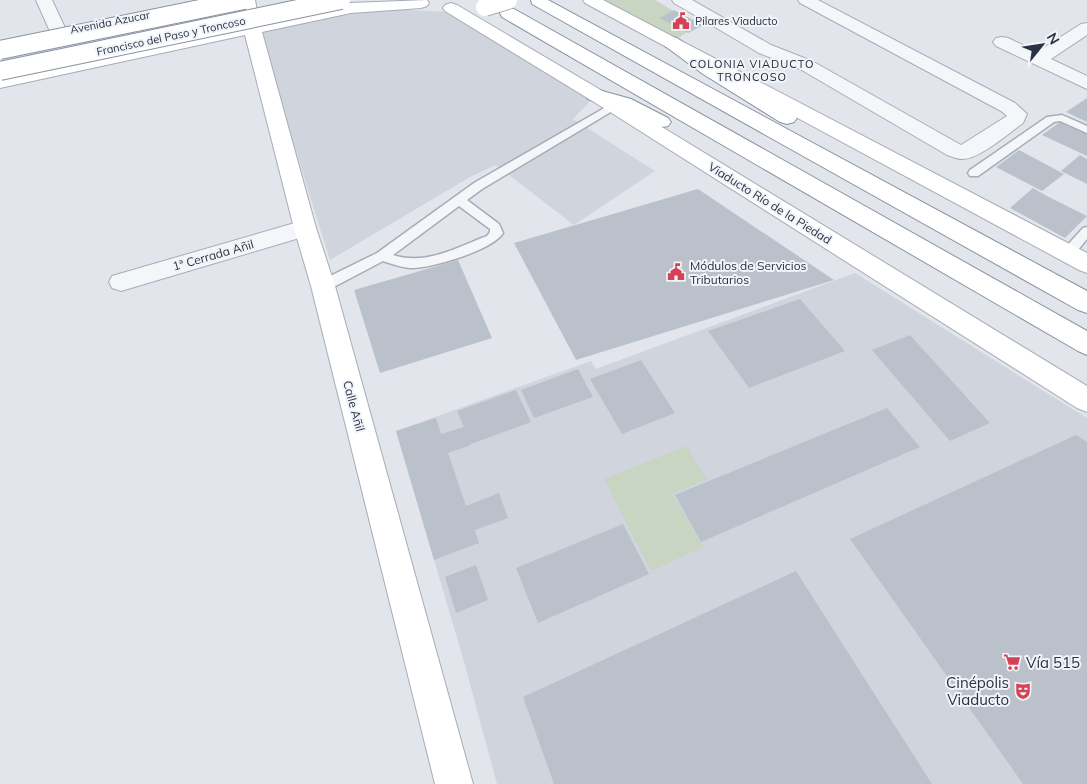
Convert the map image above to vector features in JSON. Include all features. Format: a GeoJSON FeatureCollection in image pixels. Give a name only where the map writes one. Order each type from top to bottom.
{"type":"FeatureCollection","features":[{"type":"Feature","properties":{"kind":"main road","name":"Avenida Azucar"},"geometry":{"type":"LineString","coordinates":[[0,44],[220,0]]}},
{"type":"Feature","properties":{"kind":"main road","name":"Calle Añil"},"geometry":{"type":"LineString","coordinates":[[246,0],[454,784]]}},
{"type":"Feature","properties":{"kind":"main road","name":"Francisco del Paso y Troncoso"},"geometry":{"type":"LineString","coordinates":[[0,50],[246,0]]}},
{"type":"Feature","properties":{"kind":"main road","name":"Francisco del Paso y Troncoso"},"geometry":{"type":"LineString","coordinates":[[0,71],[341,0]]}},
{"type":"Feature","properties":{"kind":"main road"},"geometry":{"type":"LineString","coordinates":[[591,0],[1087,264]]}},
{"type":"Feature","properties":{"kind":"main road"},"geometry":{"type":"LineString","coordinates":[[538,1],[1087,303]]}},
{"type":"Feature","properties":{"kind":"main road"},"geometry":{"type":"LineString","coordinates":[[0,82],[351,8],[420,3],[451,8],[508,7],[1087,345]]}},
{"type":"Feature","properties":{"kind":"main road"},"geometry":{"type":"LineString","coordinates":[[202,4],[224,9],[231,16],[229,25],[218,34],[209,38]]}},
{"type":"Feature","properties":{"kind":"main road","name":"Viaducto Río de la Piedad"},"geometry":{"type":"LineString","coordinates":[[451,8],[610,101],[1087,400]]}},
{"type":"Feature","properties":{"kind":"main road"},"geometry":{"type":"LineString","coordinates":[[671,42],[708,70],[755,99],[1003,239],[1087,292]]}},
{"type":"Feature","properties":{"kind":"main road"},"geometry":{"type":"LineString","coordinates":[[610,101],[649,115],[843,228],[885,250],[1087,345]]}},
{"type":"Feature","properties":{"kind":"street"},"geometry":{"type":"LineString","coordinates":[[44,0],[58,32]]}},
{"type":"Feature","properties":{"kind":"street"},"geometry":{"type":"LineString","coordinates":[[680,0],[765,49],[806,65],[954,150],[963,153],[969,151],[1016,119],[1017,114],[1008,107],[806,0]]}},
{"type":"Feature","properties":{"kind":"street"},"geometry":{"type":"LineString","coordinates":[[1038,59],[1087,28]]}},
{"type":"Feature","properties":{"kind":"street"},"geometry":{"type":"LineString","coordinates":[[1002,42],[1087,83]]}},
{"type":"Feature","properties":{"kind":"street","name":"1ª Cerrada Añil"},"geometry":{"type":"LineString","coordinates":[[121,282],[305,228]]}},
{"type":"Feature","properties":{"kind":"lane"},"geometry":{"type":"LineString","coordinates":[[323,286],[382,256],[478,186],[610,101]]}},
{"type":"Feature","properties":{"kind":"lane"},"geometry":{"type":"LineString","coordinates":[[974,173],[1051,119],[1062,118],[1087,130]]}},
{"type":"Feature","properties":{"kind":"lane"},"geometry":{"type":"LineString","coordinates":[[382,256],[406,264],[422,264],[491,239],[497,234],[494,227],[459,200]]}},
{"type":"Feature","properties":{"kind":"lane"},"geometry":{"type":"LineString","coordinates":[[1068,253],[1087,231]]}},
{"type":"Feature","properties":{"kind":"shaded area"},"geometry":{"type":"Polygon","coordinates":[[[385,9],[449,12],[592,99],[573,119],[655,171],[574,225],[496,165],[470,177],[330,260],[259,33],[351,13],[385,9]]]}},
{"type":"Feature","properties":{"kind":"shaded area"},"geometry":{"type":"Polygon","coordinates":[[[855,273],[1087,418],[1087,784],[497,784],[463,658],[396,431],[591,361],[596,369],[855,273]]]}},
{"type":"Feature","properties":{"kind":"green space"},"geometry":{"type":"Polygon","coordinates":[[[598,0],[655,0],[682,16],[691,29],[677,39],[598,0]]]}},
{"type":"Feature","properties":{"kind":"green space"},"geometry":{"type":"Polygon","coordinates":[[[687,446],[707,479],[672,494],[703,547],[651,571],[604,479],[687,446]]]}},
{"type":"Feature","properties":{"kind":"building","name":"Pilares Viaducto"},"geometry":{"type":"Polygon","coordinates":[[[674,10],[703,25],[688,33],[659,18],[674,10]]]}},
{"type":"Feature","properties":{"kind":"building"},"geometry":{"type":"Polygon","coordinates":[[[1087,98],[1087,122],[1066,112],[1087,98]]]}},
{"type":"Feature","properties":{"kind":"building"},"geometry":{"type":"Polygon","coordinates":[[[1063,120],[1087,132],[1087,156],[1042,135],[1063,120]]]}},
{"type":"Feature","properties":{"kind":"building"},"geometry":{"type":"Polygon","coordinates":[[[1019,150],[1064,174],[1042,191],[996,167],[1019,150]]]}},
{"type":"Feature","properties":{"kind":"building"},"geometry":{"type":"Polygon","coordinates":[[[1080,155],[1087,159],[1087,184],[1061,171],[1080,155]]]}},
{"type":"Feature","properties":{"kind":"building"},"geometry":{"type":"Polygon","coordinates":[[[1033,188],[1087,216],[1065,238],[1010,208],[1033,188]]]}},
{"type":"Feature","properties":{"kind":"building","name":"Módulos de Servicios Tributarios"},"geometry":{"type":"Polygon","coordinates":[[[698,189],[834,280],[576,360],[514,243],[698,189]]]}},
{"type":"Feature","properties":{"kind":"building"},"geometry":{"type":"Polygon","coordinates":[[[458,260],[492,338],[380,373],[354,290],[458,260]]]}},
{"type":"Feature","properties":{"kind":"building"},"geometry":{"type":"Polygon","coordinates":[[[800,299],[845,351],[749,388],[708,331],[800,299]]]}},
{"type":"Feature","properties":{"kind":"building"},"geometry":{"type":"Polygon","coordinates":[[[910,335],[990,423],[950,441],[872,350],[910,335]]]}},
{"type":"Feature","properties":{"kind":"building"},"geometry":{"type":"Polygon","coordinates":[[[641,360],[675,413],[622,434],[590,379],[641,360]]]}},
{"type":"Feature","properties":{"kind":"building"},"geometry":{"type":"Polygon","coordinates":[[[578,369],[593,397],[534,418],[521,390],[578,369]]]}},
{"type":"Feature","properties":{"kind":"building"},"geometry":{"type":"Polygon","coordinates":[[[516,390],[531,422],[471,444],[469,438],[471,445],[448,453],[466,506],[499,493],[508,518],[475,530],[479,543],[434,560],[396,431],[436,418],[441,434],[464,427],[457,411],[516,390]]]}},
{"type":"Feature","properties":{"kind":"building"},"geometry":{"type":"Polygon","coordinates":[[[887,408],[920,447],[701,542],[675,495],[887,408]]]}},
{"type":"Feature","properties":{"kind":"building","name":"Vía 515"},"geometry":{"type":"Polygon","coordinates":[[[1076,435],[1087,442],[1087,784],[1023,784],[850,539],[1076,435]]]}},
{"type":"Feature","properties":{"kind":"building"},"geometry":{"type":"Polygon","coordinates":[[[623,524],[649,574],[538,623],[516,568],[623,524]]]}},
{"type":"Feature","properties":{"kind":"building"},"geometry":{"type":"Polygon","coordinates":[[[476,565],[488,600],[456,613],[445,577],[476,565]]]}},
{"type":"Feature","properties":{"kind":"building"},"geometry":{"type":"Polygon","coordinates":[[[796,571],[932,784],[554,784],[523,697],[796,571]]]}},
{"type":"Feature","properties":{"kind":"place","name":"Pilares Viaducto"},"geometry":{"type":"Point","coordinates":[681,21]}},
{"type":"Feature","properties":{"kind":"place","name":"Módulos de Servicios Tributarios"},"geometry":{"type":"Point","coordinates":[676,272]}},
{"type":"Feature","properties":{"kind":"place","name":"Vía 515"},"geometry":{"type":"Point","coordinates":[1012,662]}},
{"type":"Feature","properties":{"kind":"place","name":"Cinépolis Viaducto"},"geometry":{"type":"Point","coordinates":[1023,691]}},
{"type":"Feature","properties":{"kind":"district","name":"COLONIA VIADUCTO TRONCOSO"},"geometry":{"type":"Point","coordinates":[752,70]}}]}
